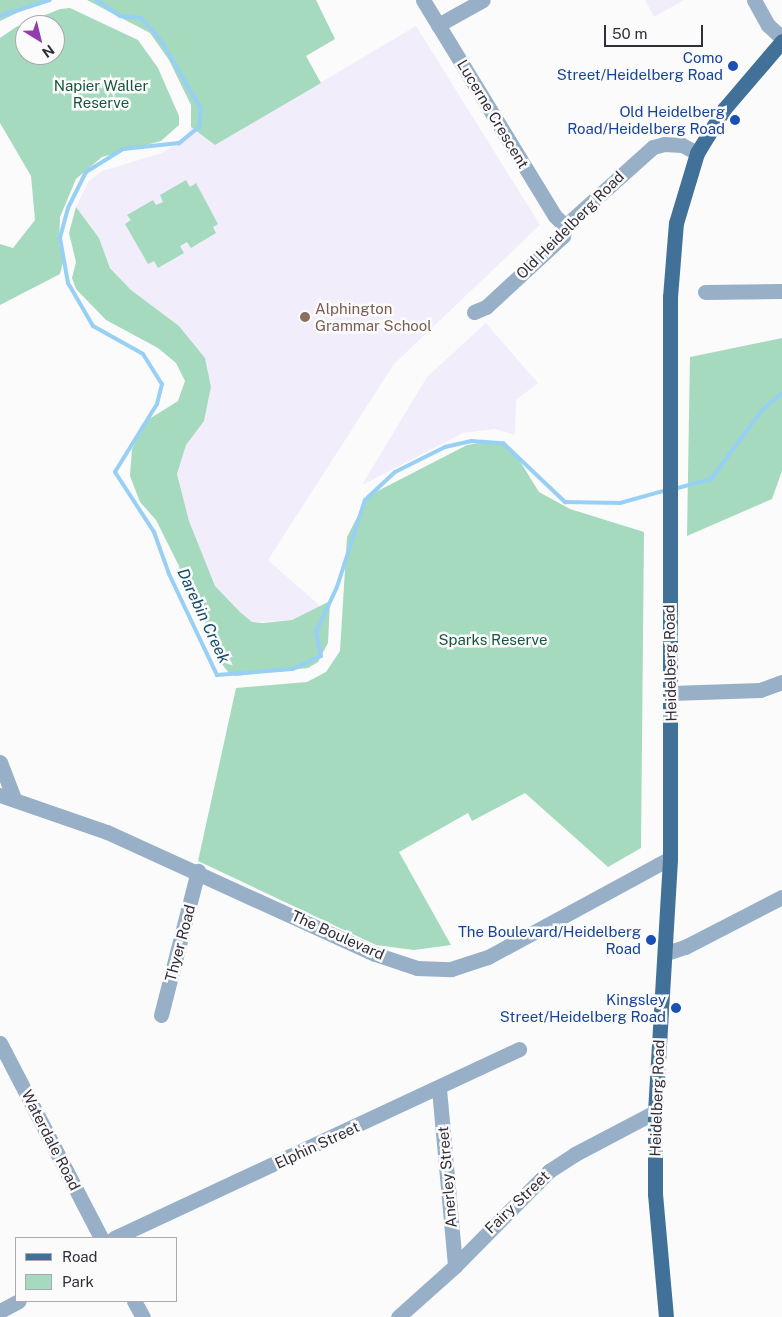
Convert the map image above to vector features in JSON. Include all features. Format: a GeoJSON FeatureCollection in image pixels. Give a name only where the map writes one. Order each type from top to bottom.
{"type":"FeatureCollection","features":[{"type":"Feature","properties":{"kind":"main road","name":"Heidelberg Road"},"geometry":{"type":"LineString","coordinates":[[666,1317],[655,1194],[655,1112],[666,953],[670,858],[671,693],[668,469],[670,297],[676,223],[697,153],[724,109],[782,39]]}},
{"type":"Feature","properties":{"kind":"street","name":"Lucerne Crescent"},"geometry":{"type":"LineString","coordinates":[[423,0],[555,216],[565,226]]}},
{"type":"Feature","properties":{"kind":"street"},"geometry":{"type":"LineString","coordinates":[[438,25],[483,0]]}},
{"type":"Feature","properties":{"kind":"street"},"geometry":{"type":"LineString","coordinates":[[754,0],[768,25],[782,39]]}},
{"type":"Feature","properties":{"kind":"street","name":"Old Heidelberg Road"},"geometry":{"type":"LineString","coordinates":[[474,312],[486,307],[563,236],[565,226],[653,147],[664,144],[682,145],[697,153]]}},
{"type":"Feature","properties":{"kind":"street"},"geometry":{"type":"LineString","coordinates":[[705,292],[782,291]]}},
{"type":"Feature","properties":{"kind":"street"},"geometry":{"type":"LineString","coordinates":[[671,693],[760,690],[782,682]]}},
{"type":"Feature","properties":{"kind":"street"},"geometry":{"type":"LineString","coordinates":[[0,762],[7,797]]}},
{"type":"Feature","properties":{"kind":"street","name":"The Boulevard"},"geometry":{"type":"LineString","coordinates":[[7,797],[107,832],[198,871],[375,954],[417,968],[451,969],[488,957],[670,858]]}},
{"type":"Feature","properties":{"kind":"street","name":"Thyer Road"},"geometry":{"type":"LineString","coordinates":[[161,1015],[198,871]]}},
{"type":"Feature","properties":{"kind":"street"},"geometry":{"type":"LineString","coordinates":[[666,953],[685,947],[782,897]]}},
{"type":"Feature","properties":{"kind":"street","name":"Waterdale Road"},"geometry":{"type":"LineString","coordinates":[[0,1043],[100,1237]]}},
{"type":"Feature","properties":{"kind":"street","name":"Elphin Street"},"geometry":{"type":"LineString","coordinates":[[116,1237],[439,1089],[519,1049]]}},
{"type":"Feature","properties":{"kind":"street","name":"Anerley Street"},"geometry":{"type":"LineString","coordinates":[[439,1089],[455,1266]]}},
{"type":"Feature","properties":{"kind":"street","name":"Fairy Street"},"geometry":{"type":"LineString","coordinates":[[398,1317],[455,1266],[549,1170],[655,1112]]}},
{"type":"Feature","properties":{"kind":"street"},"geometry":{"type":"LineString","coordinates":[[0,1311],[17,1302]]}},
{"type":"Feature","properties":{"kind":"street"},"geometry":{"type":"LineString","coordinates":[[134,1302],[142,1317]]}},
{"type":"Feature","properties":{"kind":"shaded area"},"geometry":{"type":"Polygon","coordinates":[[[645,0],[684,0],[654,17],[645,0]]]}},
{"type":"Feature","properties":{"kind":"shaded area","name":"Alphington Grammar School"},"geometry":{"type":"Polygon","coordinates":[[[416,26],[540,225],[394,364],[268,560],[320,606],[292,620],[252,622],[233,607],[215,586],[189,521],[177,474],[186,445],[204,421],[211,387],[205,358],[179,326],[131,290],[110,267],[99,238],[76,207],[88,182],[102,171],[162,153],[185,138],[191,127],[215,145],[416,26]]]}},
{"type":"Feature","properties":{"kind":"shaded area","name":"Alphington Grammar School"},"geometry":{"type":"Polygon","coordinates":[[[486,323],[538,383],[516,400],[515,435],[495,429],[463,433],[362,485],[427,377],[486,323]]]}},
{"type":"Feature","properties":{"kind":"green space"},"geometry":{"type":"Polygon","coordinates":[[[0,0],[44,0],[0,21],[0,0]]]}},
{"type":"Feature","properties":{"kind":"green space"},"geometry":{"type":"Polygon","coordinates":[[[87,0],[316,0],[335,39],[306,56],[321,83],[215,145],[191,127],[191,105],[169,60],[150,33],[87,0]]]}},
{"type":"Feature","properties":{"kind":"green space","name":"Napier Waller Reserve"},"geometry":{"type":"Polygon","coordinates":[[[70,8],[138,40],[158,68],[179,116],[179,125],[161,141],[102,157],[76,179],[60,217],[59,245],[64,258],[60,274],[0,305],[0,244],[13,248],[35,220],[31,176],[0,123],[0,38],[15,28],[15,65],[65,65],[65,15],[45,15],[60,9],[70,8]]]}},
{"type":"Feature","properties":{"kind":"green space"},"geometry":{"type":"Polygon","coordinates":[[[186,180],[190,187],[196,183],[218,224],[213,227],[216,233],[191,248],[187,242],[180,246],[184,253],[158,268],[154,261],[148,264],[125,224],[131,220],[127,215],[153,200],[156,205],[163,202],[160,195],[186,180]]]}},
{"type":"Feature","properties":{"kind":"green space"},"geometry":{"type":"Polygon","coordinates":[[[76,207],[99,238],[110,268],[131,290],[179,326],[205,358],[211,387],[204,421],[186,445],[177,474],[189,521],[215,586],[252,622],[263,623],[292,620],[330,601],[328,643],[318,662],[308,668],[236,676],[229,673],[217,658],[207,626],[183,587],[179,566],[156,520],[140,502],[130,476],[132,449],[146,421],[178,401],[185,381],[176,363],[158,348],[106,320],[76,289],[72,278],[76,262],[69,233],[76,207]]]}},
{"type":"Feature","properties":{"kind":"green space"},"geometry":{"type":"Polygon","coordinates":[[[782,338],[782,471],[772,499],[687,536],[690,357],[782,338]]]}},
{"type":"Feature","properties":{"kind":"green space","name":"Sparks Reserve"},"geometry":{"type":"Polygon","coordinates":[[[491,441],[504,443],[513,450],[539,492],[570,509],[644,532],[641,848],[608,867],[525,793],[472,821],[468,813],[399,852],[451,945],[414,950],[376,945],[198,861],[236,688],[307,682],[326,672],[340,651],[347,537],[368,496],[467,445],[491,441]]]}},
{"type":"Feature","properties":{"kind":"waterway","name":"Darebin Creek"},"geometry":{"type":"LineString","coordinates":[[0,16],[50,0]]}},
{"type":"Feature","properties":{"kind":"waterway","name":"Darebin Creek"},"geometry":{"type":"LineString","coordinates":[[96,0],[120,16],[141,18],[160,39],[201,109],[199,127],[179,143],[123,149],[86,172],[68,208],[60,238],[68,283],[93,326],[143,354],[162,384],[157,404],[115,472],[154,532],[169,574],[217,675],[293,669],[321,656],[316,632],[337,587],[365,500],[395,472],[445,447],[471,441],[503,443],[565,502],[620,503],[667,490]]}},
{"type":"Feature","properties":{"kind":"waterway","name":"Darebin Creek"},"geometry":{"type":"LineString","coordinates":[[674,489],[711,479],[762,410],[782,393]]}},
{"type":"Feature","properties":{"kind":"place","name":"Como Street/Heidelberg Road"},"geometry":{"type":"Point","coordinates":[733,66]}},
{"type":"Feature","properties":{"kind":"place","name":"Old Heidelberg Road/Heidelberg Road"},"geometry":{"type":"Point","coordinates":[735,120]}},
{"type":"Feature","properties":{"kind":"place","name":"Alphington Grammar School"},"geometry":{"type":"Point","coordinates":[305,317]}},
{"type":"Feature","properties":{"kind":"place","name":"The Boulevard/Heidelberg Road"},"geometry":{"type":"Point","coordinates":[651,940]}},
{"type":"Feature","properties":{"kind":"place","name":"Kingsley Street/Heidelberg Road"},"geometry":{"type":"Point","coordinates":[676,1008]}}]}
